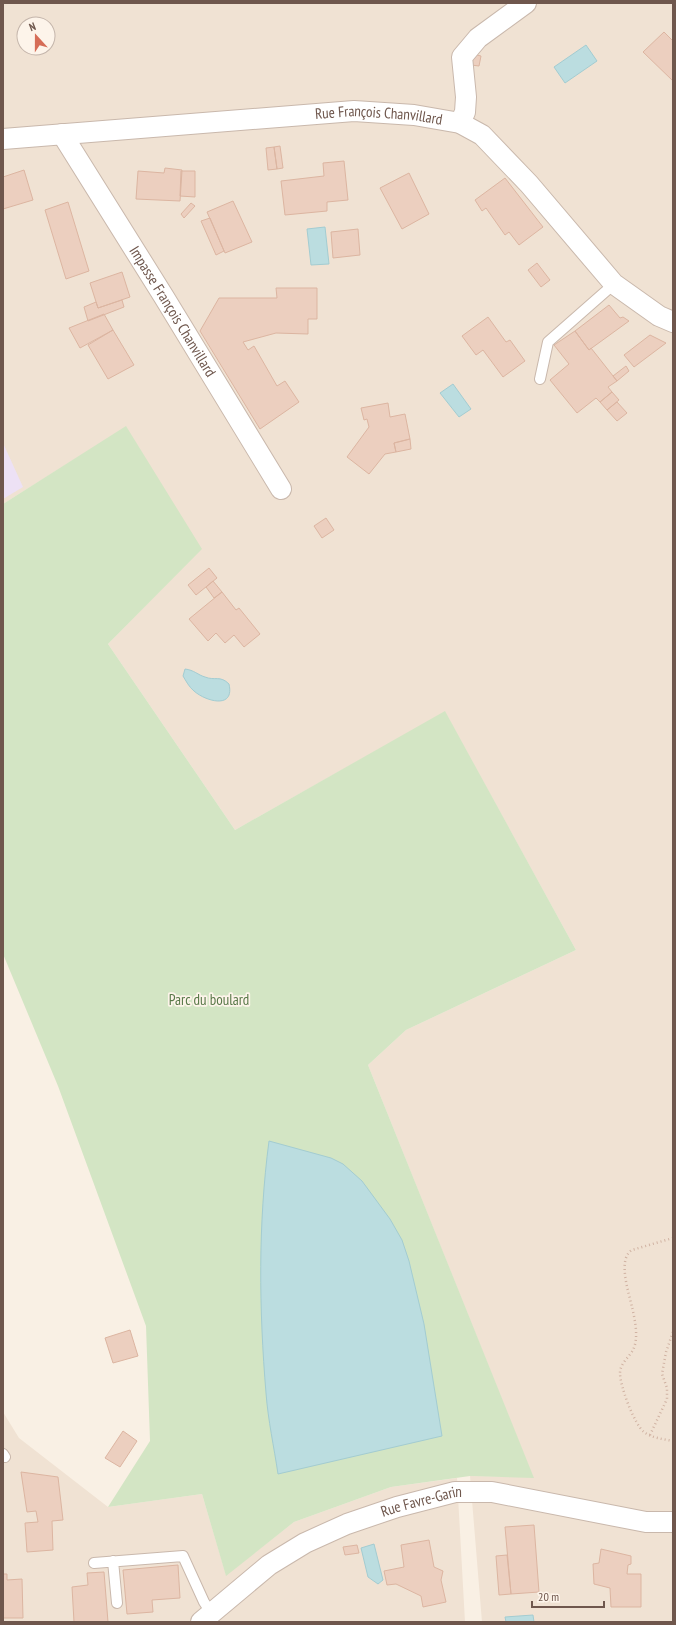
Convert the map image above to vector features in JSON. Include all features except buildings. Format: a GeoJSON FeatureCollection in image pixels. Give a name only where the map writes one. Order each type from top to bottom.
{"type":"FeatureCollection","features":[{"type":"Feature","properties":{"kind":"street"},"geometry":{"type":"LineString","coordinates":[[460,123],[465,112],[466,97],[462,57],[478,38],[526,3]]}},
{"type":"Feature","properties":{"kind":"street","name":"Rue François Chanvillard"},"geometry":{"type":"LineString","coordinates":[[3,139],[354,111],[414,115],[460,123],[482,136],[529,184],[614,284],[659,316],[673,322]]}},
{"type":"Feature","properties":{"kind":"street","name":"Impasse François Chanvillard"},"geometry":{"type":"LineString","coordinates":[[62,134],[168,303],[281,489]]}},
{"type":"Feature","properties":{"kind":"street","name":"Rue Favre-Garin"},"geometry":{"type":"LineString","coordinates":[[206,1618],[269,1565],[305,1543],[347,1524],[397,1507],[455,1492],[492,1492],[646,1522],[673,1522]]}},
{"type":"Feature","properties":{"kind":"lane"},"geometry":{"type":"LineString","coordinates":[[540,379],[548,342],[614,284]]}},
{"type":"Feature","properties":{"kind":"lane"},"geometry":{"type":"LineString","coordinates":[[94,1563],[183,1556],[204,1602],[206,1618]]}},
{"type":"Feature","properties":{"kind":"lane"},"geometry":{"type":"LineString","coordinates":[[113,1562],[117,1603]]}},
{"type":"Feature","properties":{"kind":"path"},"geometry":{"type":"LineString","coordinates":[[673,1238],[632,1250],[628,1253],[624,1262],[624,1271],[633,1315],[636,1339],[634,1348],[623,1365],[620,1374],[632,1414],[638,1426],[650,1435],[673,1441]]}},
{"type":"Feature","properties":{"kind":"path"},"geometry":{"type":"LineString","coordinates":[[650,1435],[667,1398],[662,1374],[666,1352],[673,1332]]}},
{"type":"Feature","properties":{"kind":"shaded area"},"geometry":{"type":"Polygon","coordinates":[[[3,3],[673,3],[673,1622],[482,1622],[470,1476],[533,1477],[368,1065],[406,1030],[576,950],[445,712],[235,830],[108,644],[201,549],[126,427],[3,504],[3,3]]]}},
{"type":"Feature","properties":{"kind":"shaded area"},"geometry":{"type":"Polygon","coordinates":[[[3,443],[23,487],[3,499],[3,443]]]}},
{"type":"Feature","properties":{"kind":"shaded area"},"geometry":{"type":"Polygon","coordinates":[[[3,1412],[19,1438],[108,1507],[202,1494],[226,1575],[294,1522],[391,1487],[457,1478],[465,1622],[3,1622],[3,1412]]]}},
{"type":"Feature","properties":{"kind":"green space","name":"Parc du boulard"},"geometry":{"type":"Polygon","coordinates":[[[126,426],[202,549],[108,644],[235,830],[445,711],[576,950],[406,1030],[368,1065],[534,1478],[470,1476],[391,1487],[294,1522],[226,1576],[202,1494],[108,1507],[150,1441],[146,1326],[58,1086],[3,954],[3,504],[126,426]]]}},
{"type":"Feature","properties":{"kind":"water"},"geometry":{"type":"Polygon","coordinates":[[[586,45],[597,61],[565,83],[554,67],[586,45]]]}},
{"type":"Feature","properties":{"kind":"water"},"geometry":{"type":"Polygon","coordinates":[[[325,227],[329,264],[311,265],[307,229],[325,227]]]}},
{"type":"Feature","properties":{"kind":"water"},"geometry":{"type":"Polygon","coordinates":[[[453,384],[471,409],[459,417],[440,393],[453,384]]]}},
{"type":"Feature","properties":{"kind":"water"},"geometry":{"type":"Polygon","coordinates":[[[185,669],[191,670],[202,676],[226,681],[229,684],[230,692],[228,697],[218,701],[199,695],[191,688],[183,676],[185,669]]]}},
{"type":"Feature","properties":{"kind":"water"},"geometry":{"type":"Polygon","coordinates":[[[269,1141],[331,1158],[343,1164],[362,1181],[390,1219],[402,1240],[409,1261],[424,1324],[442,1436],[278,1474],[267,1403],[261,1298],[261,1235],[265,1172],[269,1141]]]}},
{"type":"Feature","properties":{"kind":"water"},"geometry":{"type":"Polygon","coordinates":[[[374,1544],[383,1580],[378,1584],[368,1577],[361,1548],[374,1544]]]}},
{"type":"Feature","properties":{"kind":"water"},"geometry":{"type":"Polygon","coordinates":[[[533,1615],[534,1622],[506,1622],[505,1617],[533,1615]]]}}]}
